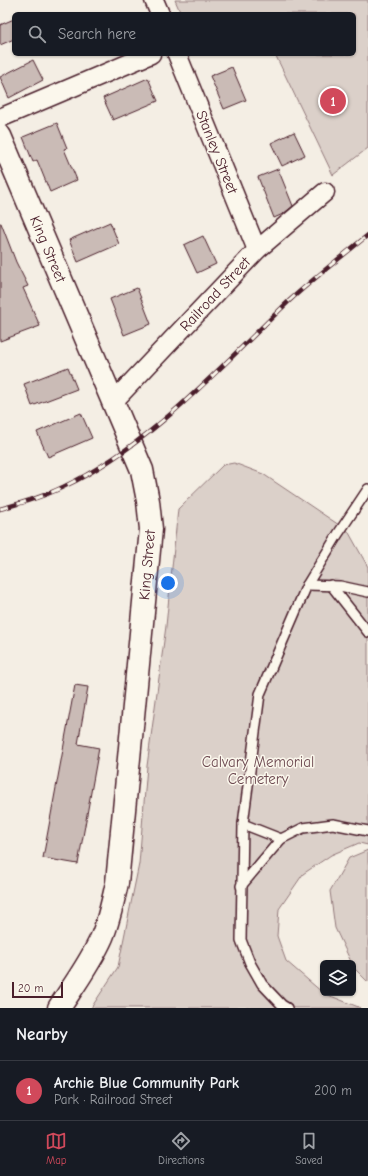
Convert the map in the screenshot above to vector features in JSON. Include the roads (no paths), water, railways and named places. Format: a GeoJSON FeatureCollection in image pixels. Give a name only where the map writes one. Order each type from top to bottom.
{"type":"FeatureCollection","features":[{"type":"Feature","properties":{"kind":"street"},"geometry":{"type":"LineString","coordinates":[[154,0],[159,12]]}},
{"type":"Feature","properties":{"kind":"street"},"geometry":{"type":"LineString","coordinates":[[0,118],[146,56]]}},
{"type":"Feature","properties":{"kind":"street","name":"Stanley Street"},"geometry":{"type":"LineString","coordinates":[[178,56],[257,250]]}},
{"type":"Feature","properties":{"kind":"street","name":"King Street"},"geometry":{"type":"LineString","coordinates":[[0,136],[112,403],[142,470],[148,501],[151,529],[117,883],[110,913],[102,937],[79,978],[59,1008]]}},
{"type":"Feature","properties":{"kind":"street","name":"Railroad Street"},"geometry":{"type":"LineString","coordinates":[[112,403],[257,250],[325,192]]}},
{"type":"Feature","properties":{"kind":"lane"},"geometry":{"type":"LineString","coordinates":[[288,1008],[282,1005],[262,984],[250,963],[241,940],[242,824],[260,694],[308,585],[338,534],[368,489]]}},
{"type":"Feature","properties":{"kind":"lane"},"geometry":{"type":"LineString","coordinates":[[308,585],[340,586],[368,592]]}},
{"type":"Feature","properties":{"kind":"lane"},"geometry":{"type":"LineString","coordinates":[[331,585],[368,632]]}},
{"type":"Feature","properties":{"kind":"lane"},"geometry":{"type":"LineString","coordinates":[[242,824],[281,839]]}},
{"type":"Feature","properties":{"kind":"lane"},"geometry":{"type":"LineString","coordinates":[[241,886],[281,839],[303,828],[333,824],[368,831]]}},
{"type":"Feature","properties":{"kind":"railway"},"geometry":{"type":"LineString","coordinates":[[0,509],[32,500],[63,487],[95,470],[155,428],[210,378],[289,301],[368,235]]}},
{"type":"Feature","properties":{"kind":"place","name":"Archie Blue Community Park"},"geometry":{"type":"Point","coordinates":[333,101]}},
{"type":"Feature","properties":{"kind":"park label","name":"Calvary Memorial Cemetery"},"geometry":{"type":"Point","coordinates":[258,770]}}]}
